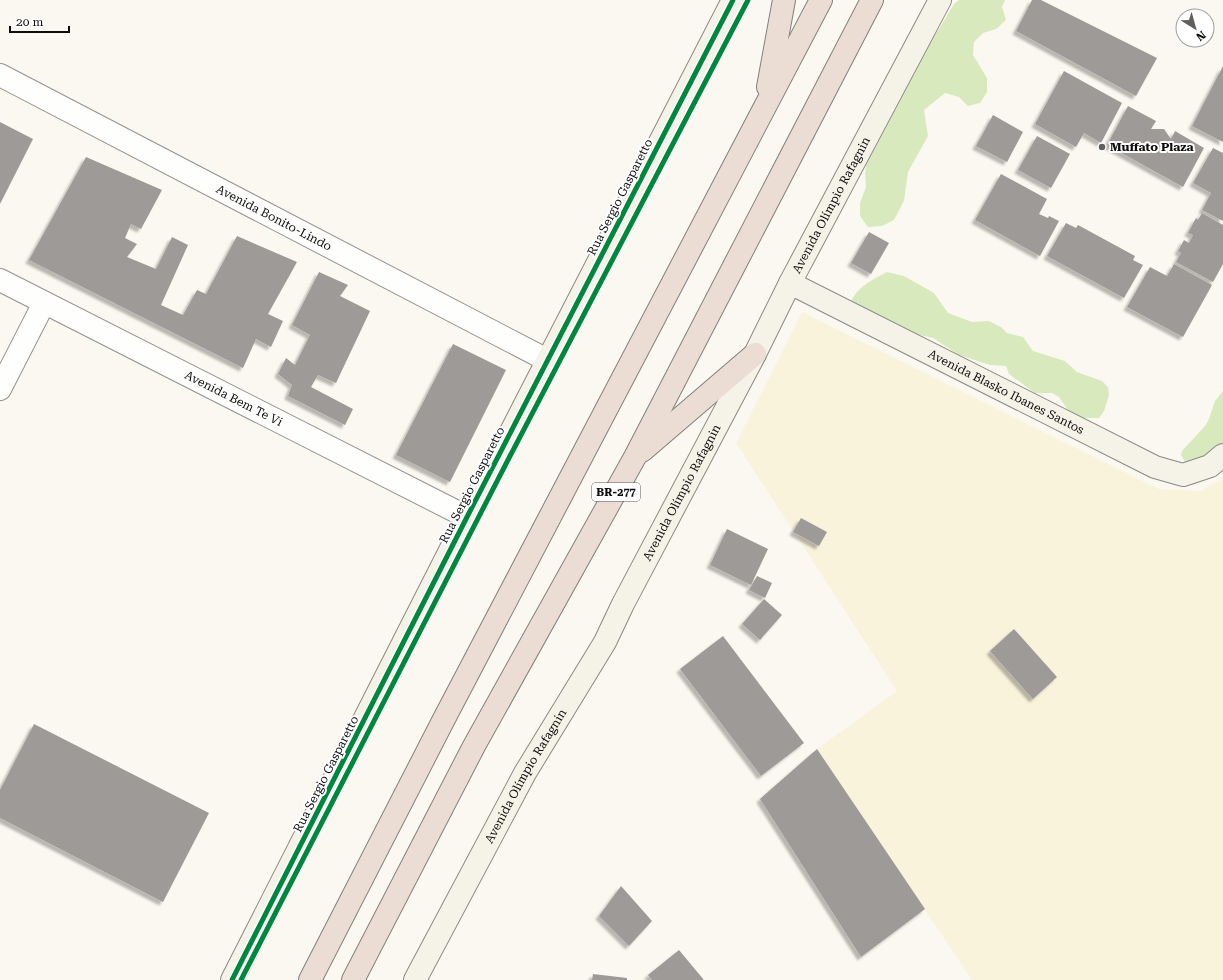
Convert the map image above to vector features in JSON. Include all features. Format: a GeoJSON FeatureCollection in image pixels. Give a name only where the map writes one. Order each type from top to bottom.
{"type":"FeatureCollection","features":[{"type":"Feature","properties":{"kind":"highway"},"geometry":{"type":"LineString","coordinates":[[765,108],[784,0]]}},
{"type":"Feature","properties":{"kind":"highway"},"geometry":{"type":"LineString","coordinates":[[310,980],[444,719],[821,0]]}},
{"type":"Feature","properties":{"kind":"highway","name":"BR-277"},"geometry":{"type":"LineString","coordinates":[[353,980],[474,746],[635,457],[872,0]]}},
{"type":"Feature","properties":{"kind":"highway"},"geometry":{"type":"LineString","coordinates":[[635,457],[755,354]]}},
{"type":"Feature","properties":{"kind":"street","name":"Rua Sergio Gasparetto"},"geometry":{"type":"LineString","coordinates":[[232,980],[467,517],[733,0]]}},
{"type":"Feature","properties":{"kind":"street","name":"Avenida Olímpio Rafagnin"},"geometry":{"type":"LineString","coordinates":[[415,980],[525,773],[605,642],[623,604],[755,354],[790,283],[940,0]]}},
{"type":"Feature","properties":{"kind":"street","name":"Avenida Bonito-Lindo"},"geometry":{"type":"LineString","coordinates":[[0,75],[548,360]]}},
{"type":"Feature","properties":{"kind":"street","name":"Avenida Bem Te Vi"},"geometry":{"type":"LineString","coordinates":[[0,280],[44,304],[467,517]]}},
{"type":"Feature","properties":{"kind":"street","name":"Avenida Blasko Ibanes Santos"},"geometry":{"type":"LineString","coordinates":[[790,283],[1155,467],[1183,475],[1210,466],[1223,455]]}},
{"type":"Feature","properties":{"kind":"street"},"geometry":{"type":"LineString","coordinates":[[0,389],[44,304]]}},
{"type":"Feature","properties":{"kind":"shaded area"},"geometry":{"type":"Polygon","coordinates":[[[802,312],[1159,489],[1201,491],[1223,478],[1223,980],[972,980],[817,749],[897,691],[736,443],[802,312]]]}},
{"type":"Feature","properties":{"kind":"green space"},"geometry":{"type":"Polygon","coordinates":[[[959,0],[1005,0],[1002,7],[1006,20],[996,29],[983,33],[974,42],[973,55],[987,78],[987,92],[980,103],[968,106],[959,97],[945,93],[924,110],[928,136],[908,172],[904,201],[894,220],[882,226],[868,227],[860,216],[860,203],[866,187],[865,173],[867,159],[875,148],[888,123],[922,52],[939,29],[954,4],[959,0]]]}},
{"type":"Feature","properties":{"kind":"green space"},"geometry":{"type":"Polygon","coordinates":[[[887,272],[904,276],[934,293],[948,313],[972,322],[989,321],[1001,327],[1007,333],[1023,337],[1033,351],[1065,361],[1077,372],[1102,381],[1108,387],[1109,395],[1104,411],[1099,418],[1083,418],[1068,410],[1059,397],[1052,393],[1035,393],[1009,374],[1006,366],[990,365],[959,355],[933,338],[886,327],[850,304],[860,289],[870,281],[887,272]]]}},
{"type":"Feature","properties":{"kind":"green space"},"geometry":{"type":"Polygon","coordinates":[[[1223,391],[1223,443],[1196,464],[1185,462],[1181,455],[1182,451],[1205,426],[1215,401],[1223,391]]]}},
{"type":"Feature","properties":{"kind":"building"},"geometry":{"type":"Polygon","coordinates":[[[1032,0],[1041,0],[1157,58],[1136,96],[1016,31],[1032,0]]]}},
{"type":"Feature","properties":{"kind":"building"},"geometry":{"type":"Polygon","coordinates":[[[1223,66],[1223,142],[1192,126],[1223,66]]]}},
{"type":"Feature","properties":{"kind":"building"},"geometry":{"type":"Polygon","coordinates":[[[1064,71],[1122,103],[1101,143],[1084,133],[1076,147],[1035,124],[1064,71]]]}},
{"type":"Feature","properties":{"kind":"building"},"geometry":{"type":"Polygon","coordinates":[[[1128,106],[1156,121],[1151,129],[1164,129],[1171,139],[1175,131],[1204,148],[1183,187],[1107,145],[1128,106]]]}},
{"type":"Feature","properties":{"kind":"building"},"geometry":{"type":"Polygon","coordinates":[[[993,115],[1023,132],[1007,162],[976,146],[993,115]]]}},
{"type":"Feature","properties":{"kind":"building"},"geometry":{"type":"Polygon","coordinates":[[[0,122],[33,139],[0,204],[0,122]]]}},
{"type":"Feature","properties":{"kind":"building"},"geometry":{"type":"Polygon","coordinates":[[[1037,136],[1070,154],[1051,188],[1018,170],[1037,136]]]}},
{"type":"Feature","properties":{"kind":"building"},"geometry":{"type":"Polygon","coordinates":[[[1213,148],[1223,153],[1223,221],[1202,210],[1211,193],[1193,183],[1213,148]]]}},
{"type":"Feature","properties":{"kind":"building"},"geometry":{"type":"Polygon","coordinates":[[[86,157],[162,190],[141,229],[131,224],[125,238],[137,244],[127,257],[156,269],[172,237],[188,245],[161,305],[183,315],[197,290],[206,294],[237,236],[297,262],[268,314],[283,321],[271,347],[256,339],[243,368],[29,260],[86,157]]]}},
{"type":"Feature","properties":{"kind":"building"},"geometry":{"type":"Polygon","coordinates":[[[1001,174],[1047,199],[1039,214],[1048,218],[1049,216],[1059,221],[1040,256],[975,220],[1001,174]]]}},
{"type":"Feature","properties":{"kind":"building"},"geometry":{"type":"Polygon","coordinates":[[[1202,213],[1223,225],[1223,264],[1213,282],[1176,262],[1181,253],[1178,251],[1184,240],[1189,243],[1193,235],[1188,233],[1196,218],[1198,220],[1202,213]]]}},
{"type":"Feature","properties":{"kind":"building"},"geometry":{"type":"Polygon","coordinates":[[[1066,223],[1076,228],[1078,225],[1135,256],[1133,260],[1143,265],[1124,298],[1047,256],[1066,223]]]}},
{"type":"Feature","properties":{"kind":"building"},"geometry":{"type":"Polygon","coordinates":[[[869,232],[889,243],[871,274],[851,263],[869,232]]]}},
{"type":"Feature","properties":{"kind":"building"},"geometry":{"type":"Polygon","coordinates":[[[1174,264],[1212,285],[1183,337],[1127,307],[1150,267],[1167,276],[1174,264]]]}},
{"type":"Feature","properties":{"kind":"building"},"geometry":{"type":"Polygon","coordinates":[[[319,272],[348,285],[340,296],[370,311],[336,383],[318,375],[311,387],[353,409],[345,425],[288,396],[292,385],[278,374],[286,358],[295,365],[310,335],[292,325],[319,272]]]}},
{"type":"Feature","properties":{"kind":"building"},"geometry":{"type":"Polygon","coordinates":[[[453,344],[506,370],[450,482],[396,455],[453,344]]]}},
{"type":"Feature","properties":{"kind":"building"},"geometry":{"type":"Polygon","coordinates":[[[801,518],[827,532],[819,546],[793,532],[801,518]]]}},
{"type":"Feature","properties":{"kind":"building"},"geometry":{"type":"Polygon","coordinates":[[[727,529],[768,549],[751,585],[710,565],[727,529]]]}},
{"type":"Feature","properties":{"kind":"building"},"geometry":{"type":"Polygon","coordinates":[[[757,576],[772,583],[765,598],[749,590],[757,576]]]}},
{"type":"Feature","properties":{"kind":"building"},"geometry":{"type":"Polygon","coordinates":[[[764,599],[782,615],[760,640],[742,624],[764,599]]]}},
{"type":"Feature","properties":{"kind":"building"},"geometry":{"type":"Polygon","coordinates":[[[1014,629],[1057,677],[1033,699],[990,651],[1014,629]]]}},
{"type":"Feature","properties":{"kind":"building"},"geometry":{"type":"Polygon","coordinates":[[[723,636],[804,743],[761,776],[680,669],[723,636]]]}},
{"type":"Feature","properties":{"kind":"building"},"geometry":{"type":"Polygon","coordinates":[[[34,724],[209,813],[163,902],[0,818],[0,790],[34,724]]]}},
{"type":"Feature","properties":{"kind":"building"},"geometry":{"type":"Polygon","coordinates":[[[817,749],[925,909],[861,957],[760,799],[817,749]]]}},
{"type":"Feature","properties":{"kind":"building"},"geometry":{"type":"Polygon","coordinates":[[[621,886],[652,921],[629,946],[599,916],[621,886]]]}},
{"type":"Feature","properties":{"kind":"building"},"geometry":{"type":"Polygon","coordinates":[[[679,950],[704,980],[652,980],[648,975],[679,950]]]}},
{"type":"Feature","properties":{"kind":"building"},"geometry":{"type":"Polygon","coordinates":[[[593,974],[627,978],[627,980],[592,980],[593,974]]]}},
{"type":"Feature","properties":{"kind":"cycle path"},"geometry":{"type":"LineString","coordinates":[[232,980],[467,517],[733,0]]}},
{"type":"Feature","properties":{"kind":"cycle path"},"geometry":{"type":"LineString","coordinates":[[241,980],[510,456],[748,0]]}},
{"type":"Feature","properties":{"kind":"place","name":"Muffato Plaza"},"geometry":{"type":"Point","coordinates":[1102,147]}}]}
